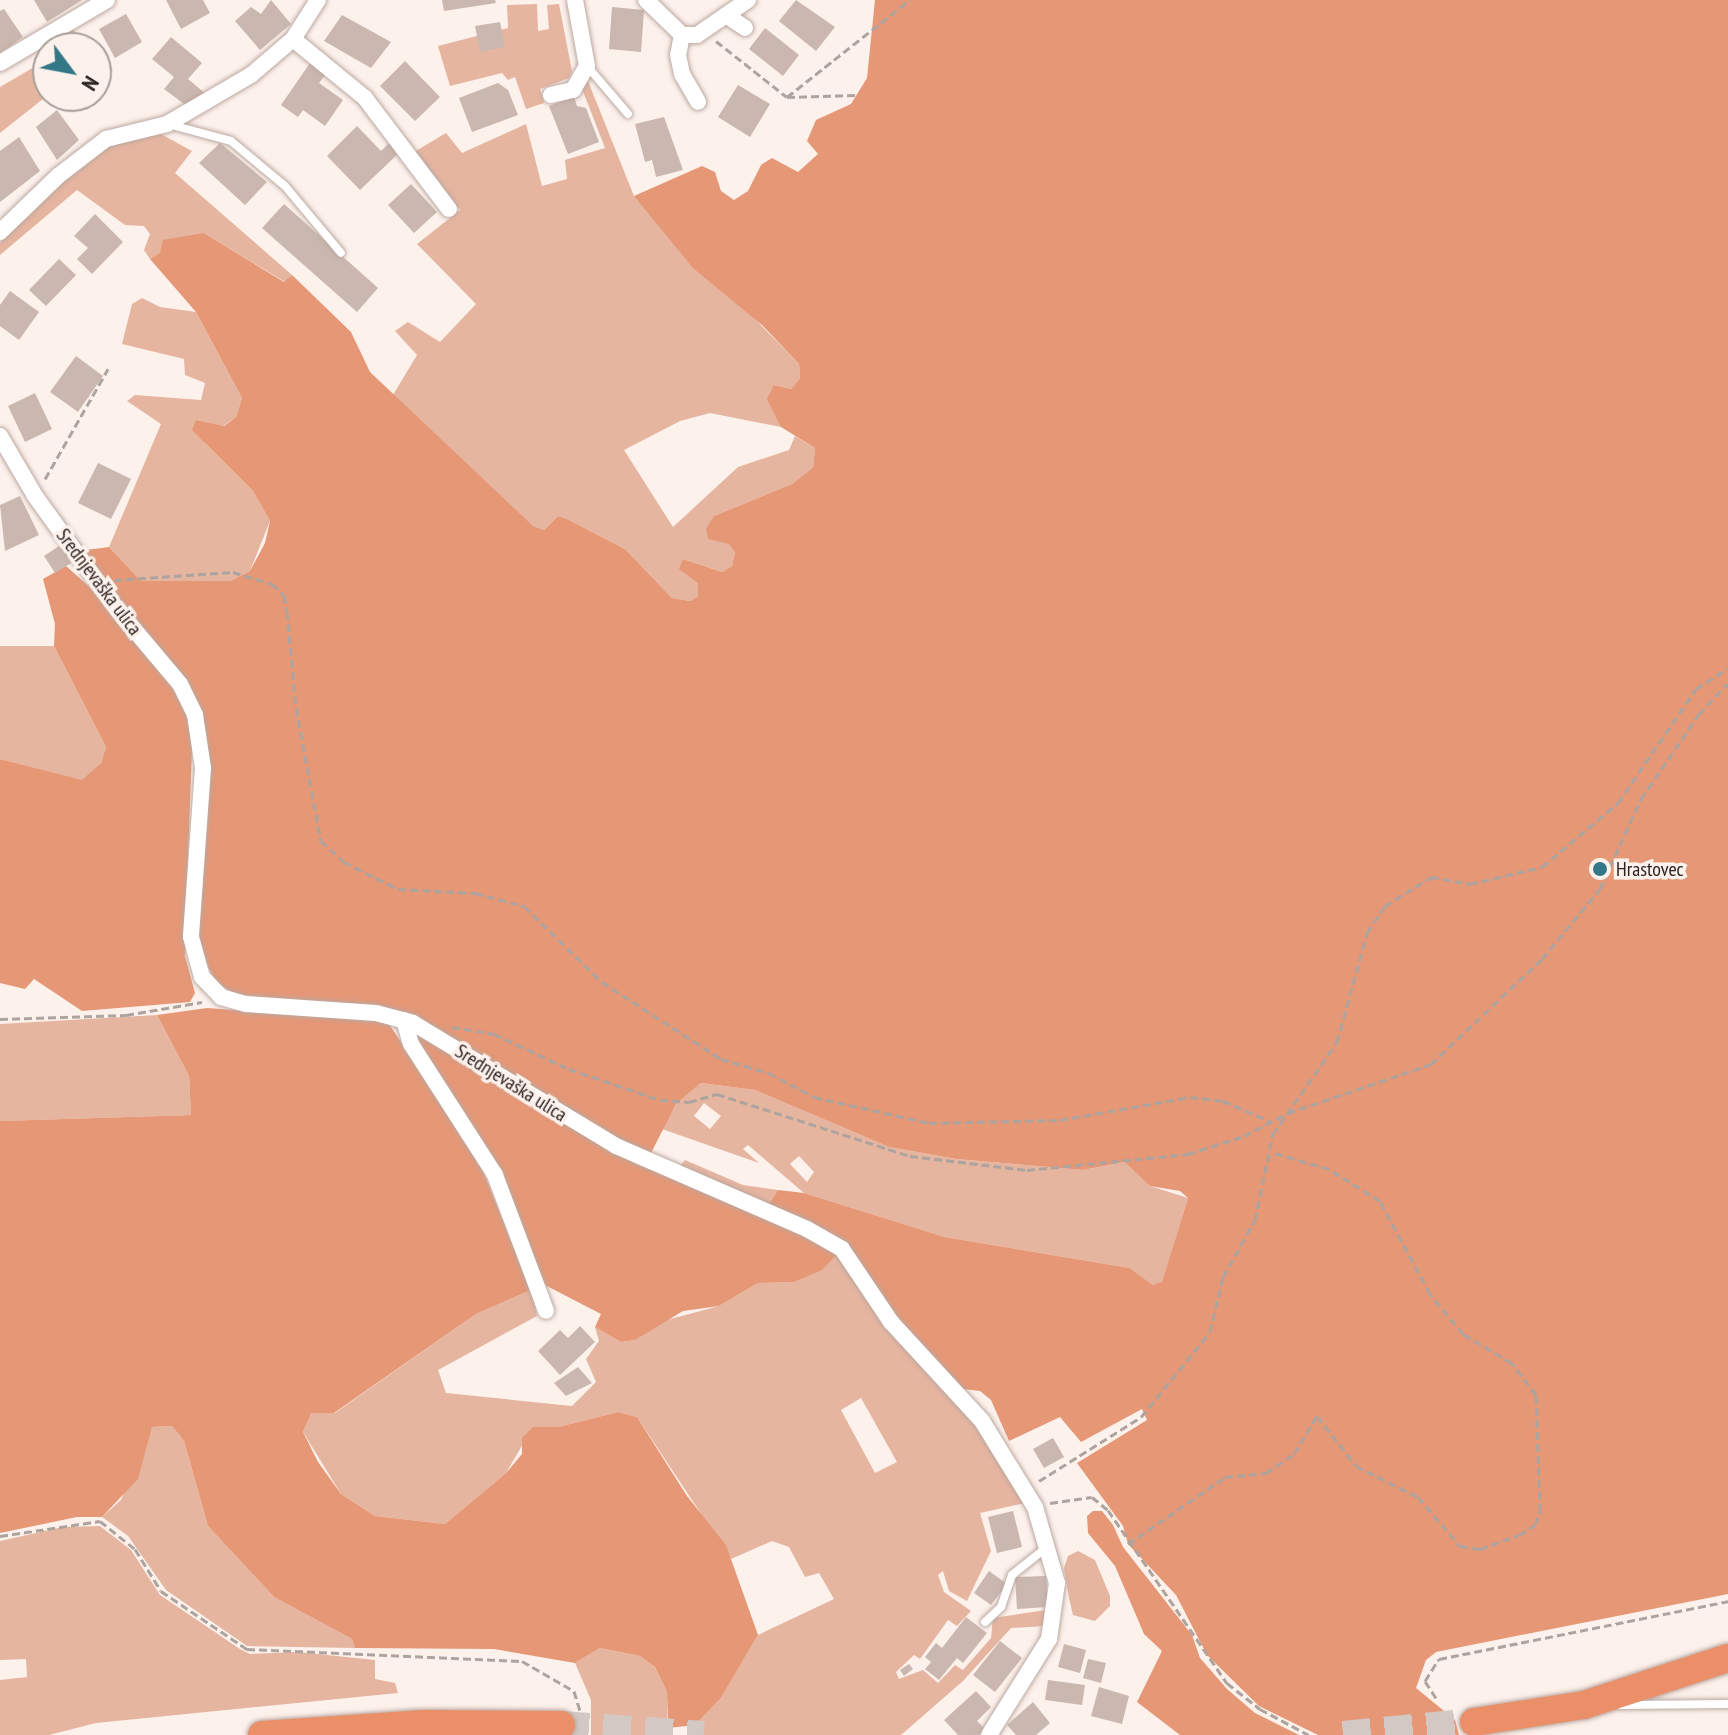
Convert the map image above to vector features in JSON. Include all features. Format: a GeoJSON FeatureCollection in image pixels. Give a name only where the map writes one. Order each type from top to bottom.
{"type":"FeatureCollection","features":[{"type":"Feature","properties":{"kind":"highway"},"geometry":{"type":"LineString","coordinates":[[1474,1722],[1584,1705],[1728,1658]]}},
{"type":"Feature","properties":{"kind":"highway"},"geometry":{"type":"LineString","coordinates":[[262,1735],[424,1724],[570,1724]]}},
{"type":"Feature","properties":{"kind":"street"},"geometry":{"type":"LineString","coordinates":[[0,63],[107,0]]}},
{"type":"Feature","properties":{"kind":"street"},"geometry":{"type":"LineString","coordinates":[[551,95],[573,90],[587,66],[575,0]]}},
{"type":"Feature","properties":{"kind":"street"},"geometry":{"type":"LineString","coordinates":[[646,0],[690,35]]}},
{"type":"Feature","properties":{"kind":"street"},"geometry":{"type":"LineString","coordinates":[[698,102],[682,74],[678,55],[690,35],[748,0]]}},
{"type":"Feature","properties":{"kind":"street"},"geometry":{"type":"LineString","coordinates":[[0,232],[58,176],[106,139],[167,124],[251,75],[293,39],[314,2]]}},
{"type":"Feature","properties":{"kind":"street"},"geometry":{"type":"LineString","coordinates":[[726,15],[745,28]]}},
{"type":"Feature","properties":{"kind":"street"},"geometry":{"type":"LineString","coordinates":[[293,39],[365,98],[449,209]]}},
{"type":"Feature","properties":{"kind":"street","name":"Srednjevaška ulica"},"geometry":{"type":"LineString","coordinates":[[0,436],[35,496],[100,585],[180,684],[195,715],[203,768],[191,937],[202,977],[221,997],[246,1004],[376,1013],[404,1020],[616,1146],[842,1249],[891,1322],[982,1421],[1035,1507],[1050,1545],[1057,1583],[1049,1639],[989,1735]]}},
{"type":"Feature","properties":{"kind":"street"},"geometry":{"type":"LineString","coordinates":[[404,1020],[411,1044],[495,1175],[546,1311]]}},
{"type":"Feature","properties":{"kind":"lane"},"geometry":{"type":"LineString","coordinates":[[587,66],[628,114]]}},
{"type":"Feature","properties":{"kind":"lane"},"geometry":{"type":"LineString","coordinates":[[167,124],[231,141],[285,186],[341,253]]}},
{"type":"Feature","properties":{"kind":"lane"},"geometry":{"type":"LineString","coordinates":[[985,1622],[1001,1607],[1012,1575],[1050,1545]]}},
{"type":"Feature","properties":{"kind":"lane"},"geometry":{"type":"LineString","coordinates":[[1584,1705],[1728,1704]]}},
{"type":"Feature","properties":{"kind":"path"},"geometry":{"type":"LineString","coordinates":[[787,97],[910,0]]}},
{"type":"Feature","properties":{"kind":"path"},"geometry":{"type":"LineString","coordinates":[[690,35],[718,42],[787,97],[856,95]]}},
{"type":"Feature","properties":{"kind":"path"},"geometry":{"type":"LineString","coordinates":[[35,496],[108,369]]}},
{"type":"Feature","properties":{"kind":"path"},"geometry":{"type":"LineString","coordinates":[[100,585],[125,576],[233,572],[272,584],[284,595],[296,708],[321,841],[344,862],[398,889],[475,893],[524,906],[602,982],[721,1059],[769,1073],[814,1097],[929,1123],[1060,1120],[1190,1097],[1223,1101],[1270,1121]]}},
{"type":"Feature","properties":{"kind":"path"},"geometry":{"type":"LineString","coordinates":[[1026,1489],[1141,1417],[1210,1332],[1223,1277],[1255,1220],[1273,1134],[1337,1042],[1367,933],[1385,906],[1431,877],[1470,884],[1506,879],[1554,858],[1618,803],[1696,689],[1728,668]]}},
{"type":"Feature","properties":{"kind":"path"},"geometry":{"type":"LineString","coordinates":[[422,1028],[464,1027],[494,1034],[569,1069],[660,1100],[689,1102],[702,1094],[717,1094],[880,1148],[980,1167],[1027,1170],[1188,1154],[1244,1136],[1288,1113],[1431,1064],[1542,959],[1600,889],[1641,799],[1699,714],[1728,683]]}},
{"type":"Feature","properties":{"kind":"path"},"geometry":{"type":"LineString","coordinates":[[0,1019],[126,1015],[221,997]]}},
{"type":"Feature","properties":{"kind":"path"},"geometry":{"type":"LineString","coordinates":[[1128,1544],[1225,1477],[1266,1473],[1294,1454],[1317,1416],[1356,1466],[1418,1497],[1460,1546],[1480,1549],[1519,1535],[1535,1525],[1540,1511],[1536,1395],[1512,1363],[1463,1334],[1430,1294],[1380,1201],[1329,1169],[1271,1152]]}},
{"type":"Feature","properties":{"kind":"path"},"geometry":{"type":"LineString","coordinates":[[1035,1507],[1092,1497],[1108,1510],[1128,1544],[1227,1683],[1260,1709],[1309,1735]]}},
{"type":"Feature","properties":{"kind":"path"},"geometry":{"type":"LineString","coordinates":[[0,1536],[100,1521],[135,1549],[161,1591],[247,1649],[522,1661],[574,1691],[582,1710],[570,1724]]}},
{"type":"Feature","properties":{"kind":"path"},"geometry":{"type":"LineString","coordinates":[[1436,1698],[1425,1681],[1439,1659],[1728,1601]]}},
{"type":"Feature","properties":{"kind":"shaded area"},"geometry":{"type":"Polygon","coordinates":[[[875,0],[1728,0],[1728,1594],[1436,1652],[1426,1660],[1416,1688],[1455,1720],[1459,1735],[1318,1735],[1259,1706],[1207,1655],[1176,1595],[1128,1544],[1123,1526],[1077,1463],[1147,1420],[1142,1409],[1081,1442],[1060,1417],[1009,1441],[991,1400],[980,1391],[962,1389],[915,1343],[859,1261],[768,1205],[778,1190],[804,1193],[945,1237],[1130,1268],[1153,1285],[1162,1282],[1188,1198],[1180,1191],[1150,1186],[1125,1162],[1083,1170],[956,1159],[889,1147],[755,1090],[701,1083],[676,1104],[650,1155],[610,1137],[407,1015],[235,994],[217,983],[195,943],[199,713],[81,557],[86,550],[109,547],[141,581],[230,581],[250,571],[265,543],[270,521],[253,491],[192,430],[196,420],[224,426],[236,417],[242,398],[196,312],[150,259],[160,253],[163,240],[204,233],[284,282],[292,275],[351,332],[370,372],[534,527],[544,530],[558,516],[567,519],[625,549],[672,598],[690,601],[698,597],[698,583],[679,569],[683,559],[722,572],[732,566],[735,552],[729,544],[708,539],[706,529],[714,516],[792,484],[813,468],[815,448],[781,427],[767,399],[774,385],[791,389],[800,378],[799,364],[763,326],[693,268],[634,196],[702,166],[715,172],[721,191],[734,200],[748,191],[761,165],[772,158],[798,172],[818,154],[807,141],[816,120],[851,104],[867,78],[875,0]]]}},
{"type":"Feature","properties":{"kind":"shaded area"},"geometry":{"type":"Polygon","coordinates":[[[537,4],[538,31],[549,29],[547,5],[559,4],[572,71],[569,78],[540,89],[544,103],[526,109],[515,77],[508,80],[502,73],[450,86],[438,46],[508,28],[507,5],[537,4]]]}},
{"type":"Feature","properties":{"kind":"shaded area"},"geometry":{"type":"Polygon","coordinates":[[[67,19],[75,32],[48,32],[67,19]]]}},
{"type":"Feature","properties":{"kind":"shaded area"},"geometry":{"type":"Polygon","coordinates":[[[32,43],[32,53],[0,72],[0,64],[32,43]]]}},
{"type":"Feature","properties":{"kind":"shaded area"},"geometry":{"type":"Polygon","coordinates":[[[32,68],[32,108],[0,133],[0,87],[32,68]]]}},
{"type":"Feature","properties":{"kind":"shaded area"},"geometry":{"type":"Polygon","coordinates":[[[579,81],[588,81],[634,196],[799,364],[800,378],[791,389],[774,385],[781,427],[710,413],[680,421],[624,450],[673,527],[738,467],[789,450],[795,436],[815,448],[813,469],[792,484],[714,516],[735,552],[732,566],[722,572],[683,559],[698,583],[698,598],[690,601],[672,598],[625,549],[567,519],[558,516],[544,530],[534,528],[393,395],[417,355],[395,331],[408,322],[440,342],[476,304],[417,244],[460,210],[414,152],[446,133],[462,153],[526,124],[542,186],[567,179],[565,160],[605,148],[579,81]]]}},
{"type":"Feature","properties":{"kind":"shaded area"},"geometry":{"type":"Polygon","coordinates":[[[159,133],[192,151],[175,173],[292,275],[285,282],[204,233],[150,259],[144,250],[150,234],[144,226],[125,225],[77,190],[0,255],[0,243],[52,187],[97,151],[134,136],[159,133]]]}},
{"type":"Feature","properties":{"kind":"shaded area"},"geometry":{"type":"Polygon","coordinates":[[[142,298],[160,307],[196,312],[242,398],[236,417],[223,426],[196,420],[206,444],[253,491],[270,521],[250,571],[230,581],[141,581],[109,547],[161,424],[127,401],[135,395],[201,400],[205,383],[185,375],[184,359],[122,344],[132,304],[142,298]]]}},
{"type":"Feature","properties":{"kind":"shaded area"},"geometry":{"type":"Polygon","coordinates":[[[66,566],[94,591],[177,692],[193,724],[185,956],[195,993],[190,1002],[82,1011],[34,979],[25,989],[0,983],[0,759],[82,780],[101,763],[106,747],[54,646],[55,624],[43,579],[66,566]]]}},
{"type":"Feature","properties":{"kind":"shaded area"},"geometry":{"type":"Polygon","coordinates":[[[0,646],[54,646],[106,747],[101,763],[83,781],[0,759],[0,646]]]}},
{"type":"Feature","properties":{"kind":"shaded area"},"geometry":{"type":"Polygon","coordinates":[[[207,1008],[387,1021],[477,1156],[531,1290],[476,1314],[334,1413],[311,1413],[303,1432],[318,1462],[341,1494],[375,1516],[445,1524],[506,1473],[522,1454],[522,1438],[533,1427],[558,1427],[618,1412],[637,1417],[687,1496],[726,1545],[758,1635],[721,1698],[695,1725],[668,1728],[667,1692],[655,1667],[640,1656],[600,1648],[575,1663],[494,1649],[355,1648],[352,1639],[274,1597],[208,1526],[184,1441],[172,1426],[152,1427],[138,1479],[102,1517],[77,1517],[0,1533],[0,1121],[191,1115],[189,1076],[157,1015],[207,1008]]]}},
{"type":"Feature","properties":{"kind":"shaded area"},"geometry":{"type":"Polygon","coordinates":[[[157,1015],[189,1076],[191,1115],[0,1121],[0,1024],[157,1015]]]}},
{"type":"Feature","properties":{"kind":"shaded area"},"geometry":{"type":"Polygon","coordinates":[[[416,1032],[636,1164],[755,1211],[838,1253],[822,1270],[794,1282],[758,1283],[719,1306],[683,1311],[635,1340],[621,1342],[595,1327],[601,1314],[539,1282],[508,1198],[414,1042],[416,1032]]]}},
{"type":"Feature","properties":{"kind":"shaded area"},"geometry":{"type":"Polygon","coordinates":[[[701,1083],[755,1090],[889,1147],[956,1159],[1083,1170],[1125,1162],[1137,1169],[1150,1186],[1188,1198],[1162,1283],[1153,1285],[1130,1268],[945,1237],[804,1193],[748,1145],[743,1149],[759,1163],[662,1129],[676,1104],[701,1083]],[[704,1103],[694,1116],[710,1129],[721,1116],[704,1103]],[[799,1156],[790,1164],[807,1182],[814,1172],[799,1156]]]}},
{"type":"Feature","properties":{"kind":"shaded area"},"geometry":{"type":"Polygon","coordinates":[[[685,1160],[743,1185],[778,1190],[768,1205],[680,1166],[685,1160]]]}},
{"type":"Feature","properties":{"kind":"shaded area"},"geometry":{"type":"Polygon","coordinates":[[[838,1253],[962,1405],[1029,1502],[980,1513],[991,1551],[967,1601],[949,1591],[943,1571],[938,1575],[944,1592],[971,1611],[957,1626],[948,1620],[920,1659],[914,1655],[896,1672],[899,1679],[923,1670],[938,1683],[955,1665],[963,1670],[991,1638],[993,1618],[1046,1610],[1046,1626],[1011,1628],[963,1681],[901,1735],[695,1735],[695,1725],[721,1698],[758,1635],[834,1599],[819,1573],[805,1577],[789,1547],[772,1541],[731,1559],[637,1417],[618,1412],[558,1427],[533,1427],[506,1473],[445,1524],[375,1516],[341,1494],[303,1432],[311,1412],[335,1413],[476,1314],[531,1290],[537,1316],[438,1370],[446,1393],[572,1406],[596,1382],[586,1359],[599,1341],[595,1327],[621,1342],[635,1340],[663,1321],[719,1306],[758,1283],[794,1282],[838,1253]],[[861,1398],[841,1410],[875,1473],[897,1462],[861,1398]]]}},
{"type":"Feature","properties":{"kind":"shaded area"},"geometry":{"type":"Polygon","coordinates":[[[172,1426],[184,1441],[208,1526],[274,1597],[352,1639],[355,1648],[247,1646],[166,1590],[128,1536],[102,1517],[121,1500],[152,1427],[172,1426]]]}},
{"type":"Feature","properties":{"kind":"shaded area"},"geometry":{"type":"Polygon","coordinates":[[[1093,1511],[1102,1511],[1113,1525],[1123,1547],[1192,1635],[1200,1658],[1227,1689],[1255,1713],[1299,1735],[1180,1735],[1137,1702],[1162,1651],[1144,1634],[1115,1566],[1088,1533],[1087,1516],[1093,1511]]]}},
{"type":"Feature","properties":{"kind":"shaded area"},"geometry":{"type":"Polygon","coordinates":[[[100,1526],[131,1550],[160,1595],[240,1649],[250,1654],[298,1652],[375,1660],[375,1679],[395,1683],[398,1693],[96,1723],[49,1735],[0,1735],[0,1680],[27,1677],[26,1659],[0,1660],[0,1541],[63,1527],[100,1526]]]}},
{"type":"Feature","properties":{"kind":"shaded area"},"geometry":{"type":"Polygon","coordinates":[[[1078,1551],[1095,1560],[1110,1596],[1110,1606],[1095,1621],[1073,1615],[1064,1568],[1068,1556],[1078,1551]]]}},
{"type":"Feature","properties":{"kind":"shaded area"},"geometry":{"type":"Polygon","coordinates":[[[600,1648],[640,1656],[655,1667],[667,1692],[667,1735],[591,1735],[591,1700],[575,1663],[600,1648]]]}},
{"type":"Feature","properties":{"kind":"building"},"geometry":{"type":"Polygon","coordinates":[[[34,0],[82,0],[47,22],[34,0]]]}},
{"type":"Feature","properties":{"kind":"building"},"geometry":{"type":"Polygon","coordinates":[[[166,0],[203,0],[210,13],[181,29],[166,0]]]}},
{"type":"Feature","properties":{"kind":"building"},"geometry":{"type":"Polygon","coordinates":[[[271,0],[291,24],[260,50],[235,21],[251,7],[261,14],[271,0]]]}},
{"type":"Feature","properties":{"kind":"building"},"geometry":{"type":"Polygon","coordinates":[[[442,0],[495,0],[496,3],[444,11],[442,0]]]}},
{"type":"Feature","properties":{"kind":"building"},"geometry":{"type":"Polygon","coordinates":[[[796,0],[835,27],[816,51],[779,21],[796,0]]]}},
{"type":"Feature","properties":{"kind":"building"},"geometry":{"type":"Polygon","coordinates":[[[612,7],[644,10],[641,52],[609,49],[612,7]]]}},
{"type":"Feature","properties":{"kind":"building"},"geometry":{"type":"Polygon","coordinates":[[[4,9],[23,37],[0,53],[0,11],[4,9]]]}},
{"type":"Feature","properties":{"kind":"building"},"geometry":{"type":"Polygon","coordinates":[[[126,14],[142,42],[115,58],[112,32],[101,32],[99,29],[126,14]]]}},
{"type":"Feature","properties":{"kind":"building"},"geometry":{"type":"Polygon","coordinates":[[[342,15],[391,42],[371,68],[324,41],[342,15]]]}},
{"type":"Feature","properties":{"kind":"building"},"geometry":{"type":"Polygon","coordinates":[[[500,22],[505,47],[480,52],[475,26],[500,22]]]}},
{"type":"Feature","properties":{"kind":"building"},"geometry":{"type":"Polygon","coordinates":[[[765,28],[799,55],[783,76],[749,49],[765,28]]]}},
{"type":"Feature","properties":{"kind":"building"},"geometry":{"type":"Polygon","coordinates":[[[171,37],[202,63],[188,79],[207,95],[188,107],[164,89],[174,77],[152,59],[171,37]]]}},
{"type":"Feature","properties":{"kind":"building"},"geometry":{"type":"Polygon","coordinates":[[[405,61],[440,97],[415,121],[380,86],[405,61]]]}},
{"type":"Feature","properties":{"kind":"building"},"geometry":{"type":"Polygon","coordinates":[[[310,63],[326,74],[319,83],[343,100],[325,126],[303,110],[298,117],[281,105],[310,63]]]}},
{"type":"Feature","properties":{"kind":"building"},"geometry":{"type":"Polygon","coordinates":[[[498,83],[508,90],[518,115],[472,132],[459,98],[498,83]]]}},
{"type":"Feature","properties":{"kind":"building"},"geometry":{"type":"Polygon","coordinates":[[[738,85],[770,104],[750,137],[718,117],[738,85]]]}},
{"type":"Feature","properties":{"kind":"building"},"geometry":{"type":"Polygon","coordinates":[[[574,97],[577,106],[586,108],[599,142],[568,154],[549,106],[574,97]]]}},
{"type":"Feature","properties":{"kind":"building"},"geometry":{"type":"Polygon","coordinates":[[[58,112],[79,140],[57,160],[36,127],[58,112]]]}},
{"type":"Feature","properties":{"kind":"building"},"geometry":{"type":"Polygon","coordinates":[[[664,117],[683,170],[656,177],[652,160],[645,162],[635,124],[664,117]]]}},
{"type":"Feature","properties":{"kind":"building"},"geometry":{"type":"Polygon","coordinates":[[[357,126],[381,151],[389,143],[399,153],[360,190],[327,156],[357,126]]]}},
{"type":"Feature","properties":{"kind":"building"},"geometry":{"type":"Polygon","coordinates":[[[19,137],[40,171],[0,202],[0,151],[19,137]]]}},
{"type":"Feature","properties":{"kind":"building"},"geometry":{"type":"Polygon","coordinates":[[[220,143],[267,182],[245,205],[199,163],[220,143]]]}},
{"type":"Feature","properties":{"kind":"building"},"geometry":{"type":"Polygon","coordinates":[[[411,184],[437,212],[414,233],[388,205],[411,184]]]}},
{"type":"Feature","properties":{"kind":"building"},"geometry":{"type":"Polygon","coordinates":[[[284,204],[378,288],[357,312],[262,228],[284,204]]]}},
{"type":"Feature","properties":{"kind":"building"},"geometry":{"type":"Polygon","coordinates":[[[95,214],[123,242],[92,274],[77,259],[88,248],[74,236],[95,214]]]}},
{"type":"Feature","properties":{"kind":"building"},"geometry":{"type":"Polygon","coordinates":[[[59,259],[76,275],[46,306],[29,290],[59,259]]]}},
{"type":"Feature","properties":{"kind":"building"},"geometry":{"type":"Polygon","coordinates":[[[10,291],[39,312],[19,340],[0,326],[0,305],[10,291]]]}},
{"type":"Feature","properties":{"kind":"building"},"geometry":{"type":"Polygon","coordinates":[[[76,356],[103,376],[78,412],[50,392],[76,356]]]}},
{"type":"Feature","properties":{"kind":"building"},"geometry":{"type":"Polygon","coordinates":[[[35,393],[52,429],[25,442],[8,406],[35,393]]]}},
{"type":"Feature","properties":{"kind":"building"},"geometry":{"type":"Polygon","coordinates":[[[98,463],[131,479],[111,519],[78,503],[98,463]]]}},
{"type":"Feature","properties":{"kind":"building"},"geometry":{"type":"Polygon","coordinates":[[[20,496],[39,535],[5,551],[0,505],[20,496]]]}},
{"type":"Feature","properties":{"kind":"building"},"geometry":{"type":"Polygon","coordinates":[[[65,542],[76,560],[55,573],[44,556],[65,542]]]}},
{"type":"Feature","properties":{"kind":"building"},"geometry":{"type":"Polygon","coordinates":[[[580,1326],[595,1342],[560,1375],[538,1351],[560,1330],[568,1338],[580,1326]]]}},
{"type":"Feature","properties":{"kind":"building"},"geometry":{"type":"Polygon","coordinates":[[[578,1367],[592,1383],[566,1396],[554,1383],[578,1367]]]}},
{"type":"Feature","properties":{"kind":"building"},"geometry":{"type":"Polygon","coordinates":[[[1053,1438],[1064,1457],[1044,1468],[1033,1449],[1053,1438]]]}},
{"type":"Feature","properties":{"kind":"building"},"geometry":{"type":"Polygon","coordinates":[[[1013,1511],[1022,1547],[997,1553],[988,1517],[1013,1511]]]}},
{"type":"Feature","properties":{"kind":"building"},"geometry":{"type":"Polygon","coordinates":[[[989,1571],[1007,1584],[991,1605],[974,1593],[989,1571]]]}},
{"type":"Feature","properties":{"kind":"building"},"geometry":{"type":"Polygon","coordinates":[[[1046,1576],[1048,1607],[1017,1609],[1015,1577],[1046,1576]]]}},
{"type":"Feature","properties":{"kind":"building"},"geometry":{"type":"Polygon","coordinates":[[[966,1617],[987,1633],[963,1663],[957,1658],[939,1680],[925,1669],[931,1662],[925,1657],[936,1643],[942,1648],[966,1617]]]}},
{"type":"Feature","properties":{"kind":"building"},"geometry":{"type":"Polygon","coordinates":[[[1000,1641],[1022,1658],[995,1692],[973,1675],[1000,1641]]]}},
{"type":"Feature","properties":{"kind":"building"},"geometry":{"type":"Polygon","coordinates":[[[1064,1644],[1086,1650],[1080,1673],[1058,1667],[1064,1644]]]}},
{"type":"Feature","properties":{"kind":"building"},"geometry":{"type":"Polygon","coordinates":[[[1088,1659],[1106,1663],[1101,1683],[1083,1678],[1088,1659]]]}},
{"type":"Feature","properties":{"kind":"building"},"geometry":{"type":"Polygon","coordinates":[[[909,1664],[913,1669],[904,1676],[900,1670],[909,1664]]]}},
{"type":"Feature","properties":{"kind":"building"},"geometry":{"type":"Polygon","coordinates":[[[1048,1680],[1085,1685],[1082,1705],[1045,1700],[1048,1680]]]}},
{"type":"Feature","properties":{"kind":"building"},"geometry":{"type":"Polygon","coordinates":[[[1099,1687],[1129,1696],[1122,1724],[1091,1716],[1099,1687]]]}},
{"type":"Feature","properties":{"kind":"building"},"geometry":{"type":"Polygon","coordinates":[[[976,1691],[991,1707],[977,1721],[985,1729],[979,1735],[958,1735],[944,1720],[976,1691]]]}},
{"type":"Feature","properties":{"kind":"building"},"geometry":{"type":"Polygon","coordinates":[[[1033,1702],[1050,1723],[1036,1735],[1016,1735],[1007,1725],[1033,1702]]]}},
{"type":"Feature","properties":{"kind":"tunnel"},"geometry":{"type":"LineString","coordinates":[[1343,1735],[1474,1722]]}},
{"type":"Feature","properties":{"kind":"tunnel"},"geometry":{"type":"LineString","coordinates":[[561,1725],[704,1735]]}},
{"type":"Feature","properties":{"kind":"place","name":"Hrastovec"},"geometry":{"type":"Point","coordinates":[1600,869]}}]}
